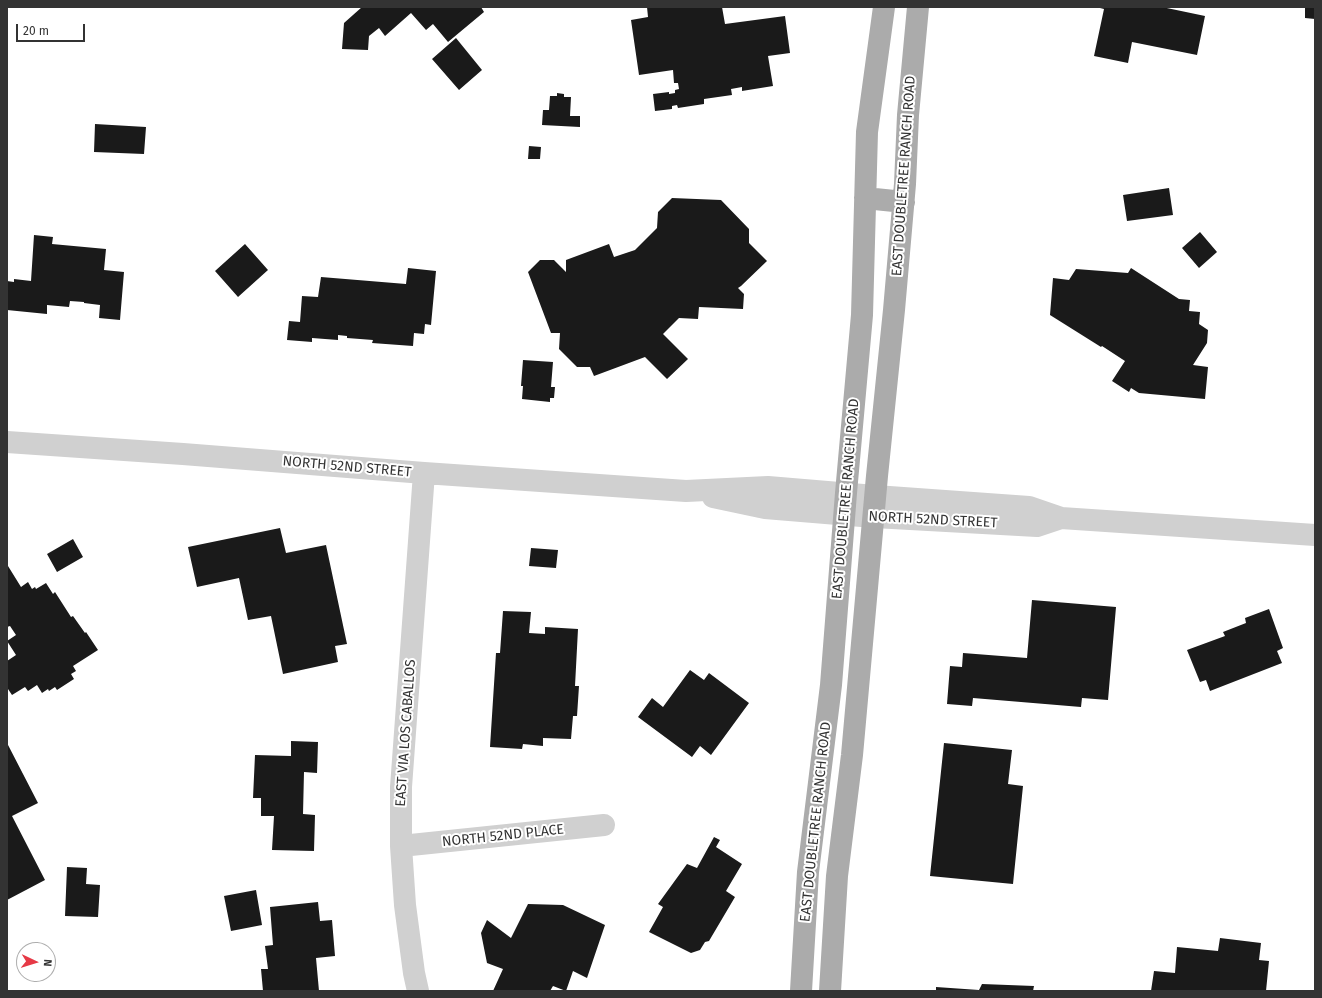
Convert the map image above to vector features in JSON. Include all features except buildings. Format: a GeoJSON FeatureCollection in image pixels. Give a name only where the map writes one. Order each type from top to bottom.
{"type":"FeatureCollection","features":[{"type":"Feature","properties":{"kind":"main road","name":"EAST DOUBLETREE RANCH ROAD"},"geometry":{"type":"LineString","coordinates":[[801,991],[808,872],[831,685],[862,314],[867,132],[884,7]]}},
{"type":"Feature","properties":{"kind":"main road","name":"EAST DOUBLETREE RANCH ROAD"},"geometry":{"type":"LineString","coordinates":[[830,991],[837,876],[852,755],[874,506],[904,202],[908,115],[918,7]]}},
{"type":"Feature","properties":{"kind":"main road"},"geometry":{"type":"LineString","coordinates":[[865,198],[904,202]]}},
{"type":"Feature","properties":{"kind":"main road"},"geometry":{"type":"LineString","coordinates":[[808,872],[837,876]]}},
{"type":"Feature","properties":{"kind":"street","name":"NORTH 52ND STREET"},"geometry":{"type":"LineString","coordinates":[[7,442],[686,491],[768,486],[845,504],[874,506],[1037,526],[1061,518],[1315,535]]}},
{"type":"Feature","properties":{"kind":"street","name":"EAST VIA LOS CABALLOS"},"geometry":{"type":"LineString","coordinates":[[418,991],[414,973],[405,905],[401,846],[401,787],[424,473]]}},
{"type":"Feature","properties":{"kind":"street","name":"NORTH 52ND PLACE"},"geometry":{"type":"LineString","coordinates":[[401,846],[604,825]]}}]}
